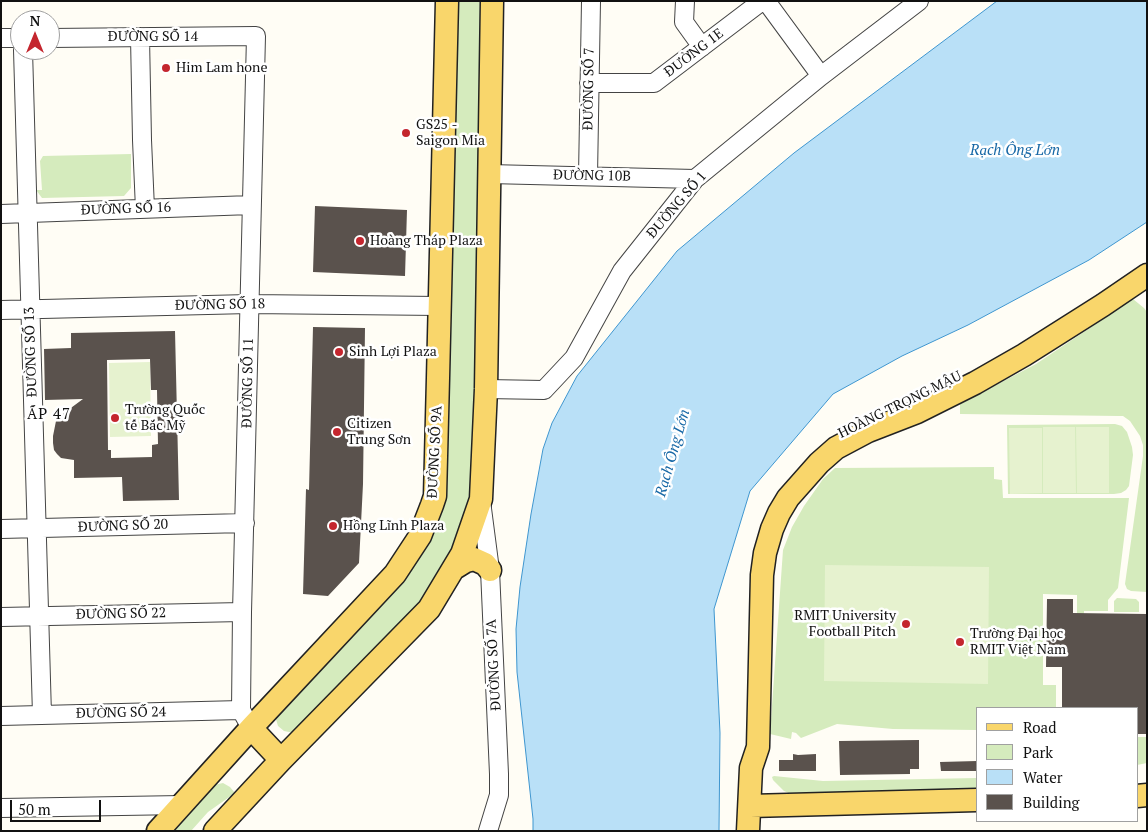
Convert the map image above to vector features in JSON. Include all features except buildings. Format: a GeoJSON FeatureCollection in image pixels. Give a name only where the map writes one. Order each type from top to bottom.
{"type":"FeatureCollection","features":[{"type":"Feature","properties":{"kind":"main road","name":"ĐƯỜNG SỐ 9A"},"geometry":{"type":"LineString","coordinates":[[158,831],[182,805],[246,719],[395,574],[420,536],[435,496],[447,1]]}},
{"type":"Feature","properties":{"kind":"main road"},"geometry":{"type":"LineString","coordinates":[[214,831],[430,609],[462,554],[481,499],[486,389],[492,1]]}},
{"type":"Feature","properties":{"kind":"main road","name":"HOÀNG TRỌNG MẬU"},"geometry":{"type":"LineString","coordinates":[[751,768],[743,747],[748,602],[752,555],[761,522],[780,488],[811,455],[837,436],[869,417],[920,396],[1016,346],[1080,306],[1147,260]]}},
{"type":"Feature","properties":{"kind":"main road","name":"HOÀNG TRỌNG MẬU"},"geometry":{"type":"LineString","coordinates":[[748,831],[751,768],[758,747],[761,589],[764,561],[772,529],[788,498],[819,463],[836,448],[868,431],[917,412],[975,383],[1104,305],[1147,274]]}},
{"type":"Feature","properties":{"kind":"main road"},"geometry":{"type":"LineString","coordinates":[[453,569],[466,561],[474,559],[485,564],[490,570]]}},
{"type":"Feature","properties":{"kind":"main road"},"geometry":{"type":"LineString","coordinates":[[246,719],[281,760]]}},
{"type":"Feature","properties":{"kind":"main road"},"geometry":{"type":"LineString","coordinates":[[750,806],[976,800]]}},
{"type":"Feature","properties":{"kind":"street","name":"ĐƯỜNG SỐ 7"},"geometry":{"type":"LineString","coordinates":[[588,176],[591,1]]}},
{"type":"Feature","properties":{"kind":"street"},"geometry":{"type":"LineString","coordinates":[[685,1],[684,22],[702,47]]}},
{"type":"Feature","properties":{"kind":"street","name":"ĐƯỜNG 1E"},"geometry":{"type":"LineString","coordinates":[[589,83],[654,83],[764,1]]}},
{"type":"Feature","properties":{"kind":"street"},"geometry":{"type":"LineString","coordinates":[[764,1],[821,76]]}},
{"type":"Feature","properties":{"kind":"street","name":"ĐƯỜNG SỐ 1"},"geometry":{"type":"LineString","coordinates":[[486,389],[544,390],[574,358],[622,272],[695,179],[821,76],[919,1]]}},
{"type":"Feature","properties":{"kind":"street","name":"ĐƯỜNG SỐ 14"},"geometry":{"type":"LineString","coordinates":[[60,38],[256,36]]}},
{"type":"Feature","properties":{"kind":"street","name":"ĐƯỜNG SỐ 11"},"geometry":{"type":"LineString","coordinates":[[246,719],[242,612],[256,36]]}},
{"type":"Feature","properties":{"kind":"street"},"geometry":{"type":"LineString","coordinates":[[140,38],[144,209]]}},
{"type":"Feature","properties":{"kind":"street","name":"ĐƯỜNG SỐ 13"},"geometry":{"type":"LineString","coordinates":[[23,60],[42,715]]}},
{"type":"Feature","properties":{"kind":"street","name":"ĐƯỜNG 10B"},"geometry":{"type":"LineString","coordinates":[[489,174],[695,179]]}},
{"type":"Feature","properties":{"kind":"street","name":"ĐƯỜNG SỐ 16"},"geometry":{"type":"LineString","coordinates":[[1,214],[251,205]]}},
{"type":"Feature","properties":{"kind":"street","name":"ĐƯỜNG SỐ 18"},"geometry":{"type":"LineString","coordinates":[[1,310],[249,304],[439,306]]}},
{"type":"Feature","properties":{"kind":"street","name":"ĐƯỜNG SỐ 7A"},"geometry":{"type":"LineString","coordinates":[[481,499],[490,570],[499,774],[499,795],[488,831]]}},
{"type":"Feature","properties":{"kind":"street","name":"ĐƯỜNG SỐ 20"},"geometry":{"type":"LineString","coordinates":[[1,529],[244,523]]}},
{"type":"Feature","properties":{"kind":"street","name":"ĐƯỜNG SỐ 22"},"geometry":{"type":"LineString","coordinates":[[1,617],[242,612]]}},
{"type":"Feature","properties":{"kind":"street","name":"ĐƯỜNG SỐ 24"},"geometry":{"type":"LineString","coordinates":[[1,716],[42,715],[246,719]]}},
{"type":"Feature","properties":{"kind":"street"},"geometry":{"type":"LineString","coordinates":[[1,808],[182,805]]}},
{"type":"Feature","properties":{"kind":"green space"},"geometry":{"type":"Polygon","coordinates":[[[453,1],[488,1],[475,475],[464,526],[436,580],[419,603],[304,730],[294,733],[284,731],[278,726],[275,716],[428,533],[453,1]]]}},
{"type":"Feature","properties":{"kind":"green space"},"geometry":{"type":"Polygon","coordinates":[[[131,154],[131,188],[124,196],[42,198],[36,190],[42,190],[40,161],[43,156],[131,154]]]}},
{"type":"Feature","properties":{"kind":"green space"},"geometry":{"type":"Polygon","coordinates":[[[1133,299],[1147,312],[1147,592],[1131,591],[1127,589],[1125,584],[1143,456],[1143,445],[1140,436],[1130,421],[1123,416],[960,414],[960,404],[1036,364],[1133,299]]]}},
{"type":"Feature","properties":{"kind":"green space"},"geometry":{"type":"Polygon","coordinates":[[[150,362],[151,436],[110,437],[109,363],[150,362]]]}},
{"type":"Feature","properties":{"kind":"green space"},"geometry":{"type":"Polygon","coordinates":[[[1115,424],[1122,426],[1127,432],[1132,447],[1133,455],[1129,486],[1126,490],[1114,494],[1008,494],[1007,425],[1115,424]]]}},
{"type":"Feature","properties":{"kind":"green space"},"geometry":{"type":"Polygon","coordinates":[[[1043,427],[1075,427],[1076,493],[1043,493],[1043,427]]]}},
{"type":"Feature","properties":{"kind":"green space"},"geometry":{"type":"Polygon","coordinates":[[[1076,427],[1109,427],[1109,493],[1077,493],[1076,427]]]}},
{"type":"Feature","properties":{"kind":"green space"},"geometry":{"type":"Polygon","coordinates":[[[1009,428],[1042,428],[1042,493],[1010,494],[1009,428]]]}},
{"type":"Feature","properties":{"kind":"green space","name":"Trường Đại học RMIT Việt Nam"},"geometry":{"type":"Polygon","coordinates":[[[994,467],[994,479],[1002,480],[1003,498],[1129,498],[1118,588],[1108,600],[1108,611],[1084,611],[1084,617],[1077,617],[1077,595],[1043,594],[1043,685],[1056,685],[1056,707],[976,707],[976,730],[893,729],[837,724],[801,738],[792,732],[791,739],[770,734],[783,550],[792,527],[804,506],[823,479],[835,468],[994,467]]]}},
{"type":"Feature","properties":{"kind":"green space","name":"RMIT University Football Pitch"},"geometry":{"type":"Polygon","coordinates":[[[825,565],[989,567],[988,684],[824,681],[825,565]]]}},
{"type":"Feature","properties":{"kind":"green space"},"geometry":{"type":"Polygon","coordinates":[[[1117,598],[1136,599],[1139,602],[1139,612],[1114,612],[1114,601],[1117,598]]]}},
{"type":"Feature","properties":{"kind":"green space"},"geometry":{"type":"Polygon","coordinates":[[[1138,737],[1147,737],[1147,763],[1138,765],[1138,737]]]}},
{"type":"Feature","properties":{"kind":"green space"},"geometry":{"type":"Polygon","coordinates":[[[772,777],[823,781],[976,778],[976,793],[798,797],[784,791],[772,777]]]}},
{"type":"Feature","properties":{"kind":"green space"},"geometry":{"type":"Polygon","coordinates":[[[223,783],[235,793],[208,812],[191,831],[169,831],[214,785],[223,783]]]}},
{"type":"Feature","properties":{"kind":"water","name":"Rạch Ông Lớn"},"geometry":{"type":"Polygon","coordinates":[[[997,1],[1147,1],[1147,222],[1089,260],[968,325],[902,356],[833,394],[750,491],[714,609],[720,733],[719,831],[533,831],[517,672],[516,629],[520,587],[543,449],[552,423],[577,376],[677,251],[794,153],[997,1]]]}},
{"type":"Feature","properties":{"kind":"place","name":"Him Lam hone"},"geometry":{"type":"Point","coordinates":[166,68]}},
{"type":"Feature","properties":{"kind":"place","name":"GS25 - Saigon Mia"},"geometry":{"type":"Point","coordinates":[406,133]}},
{"type":"Feature","properties":{"kind":"place","name":"Hoàng Tháp Plaza"},"geometry":{"type":"Point","coordinates":[360,241]}},
{"type":"Feature","properties":{"kind":"place","name":"Sinh Lợi Plaza"},"geometry":{"type":"Point","coordinates":[339,352]}},
{"type":"Feature","properties":{"kind":"place","name":"Trường Quốc tế Bắc Mỹ"},"geometry":{"type":"Point","coordinates":[115,418]}},
{"type":"Feature","properties":{"kind":"place","name":"Citizen Trung Sơn"},"geometry":{"type":"Point","coordinates":[337,432]}},
{"type":"Feature","properties":{"kind":"place","name":"Hồng Lĩnh Plaza"},"geometry":{"type":"Point","coordinates":[333,526]}},
{"type":"Feature","properties":{"kind":"place","name":"RMIT University Football Pitch"},"geometry":{"type":"Point","coordinates":[906,624]}},
{"type":"Feature","properties":{"kind":"place","name":"Trường Đại học RMIT Việt Nam"},"geometry":{"type":"Point","coordinates":[960,642]}},
{"type":"Feature","properties":{"kind":"district","name":"ẤP 47"},"geometry":{"type":"Point","coordinates":[49,415]}}]}
